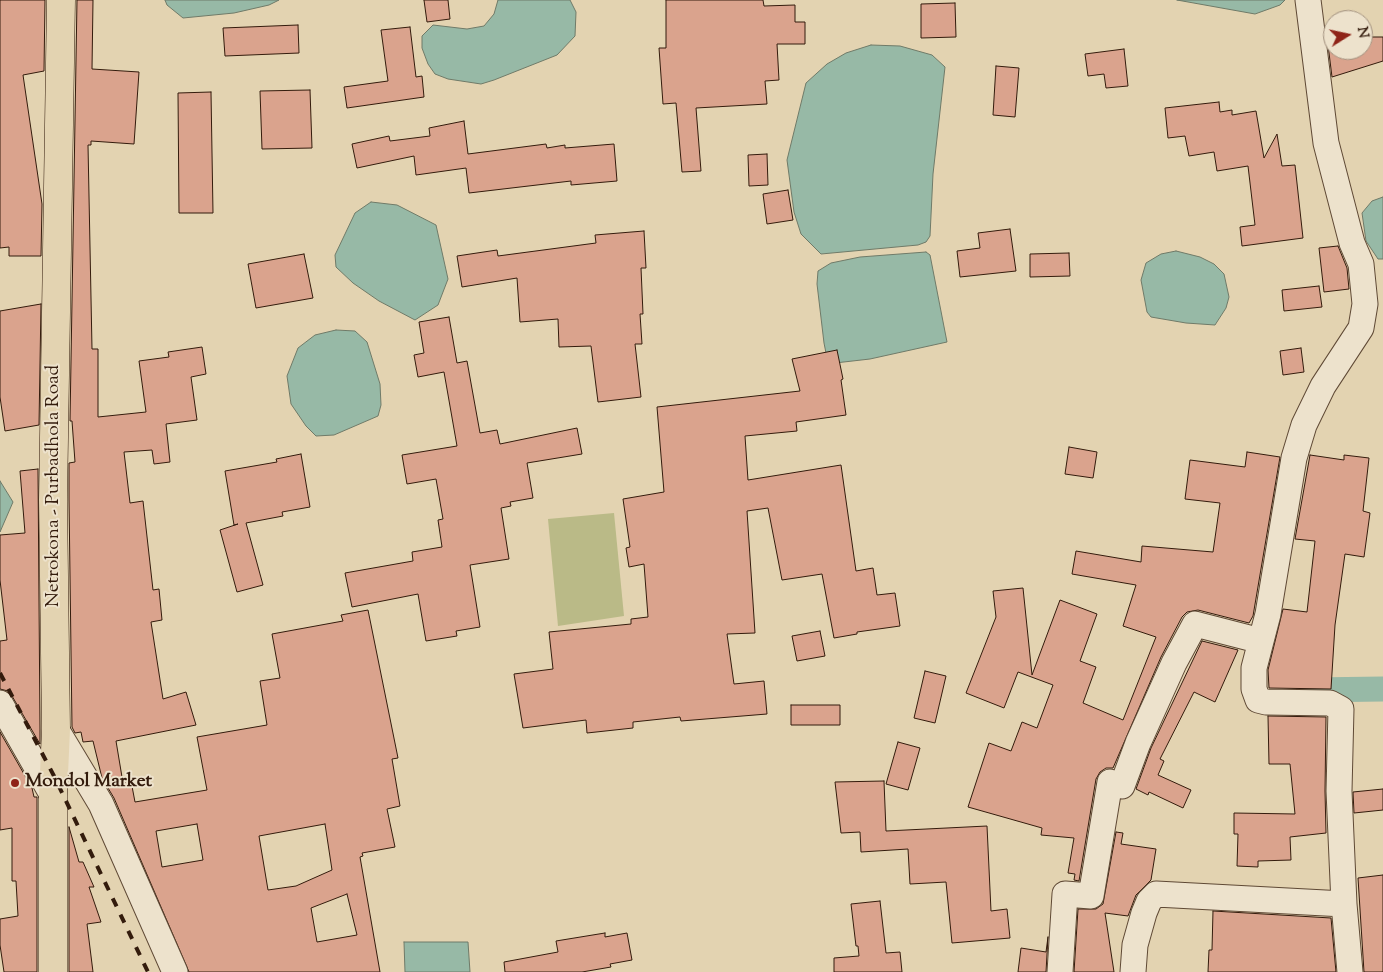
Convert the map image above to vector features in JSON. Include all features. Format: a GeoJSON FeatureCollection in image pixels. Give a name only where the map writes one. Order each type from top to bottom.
{"type":"FeatureCollection","features":[{"type":"Feature","properties":{"kind":"main road","name":"Netrokona - Purbadhola Road"},"geometry":{"type":"LineString","coordinates":[[53,972],[53,796],[56,729],[53,500],[61,0]]}},
{"type":"Feature","properties":{"kind":"street"},"geometry":{"type":"LineString","coordinates":[[1308,0],[1326,143],[1352,243],[1361,264],[1365,304],[1361,328],[1323,386],[1304,425],[1294,458],[1268,614],[1254,668],[1254,689],[1258,700],[1266,702],[1330,703],[1340,709],[1339,791],[1344,904],[1350,972]]}},
{"type":"Feature","properties":{"kind":"street"},"geometry":{"type":"LineString","coordinates":[[1060,972],[1065,894],[1091,896],[1110,782],[1122,786],[1142,734],[1194,624],[1261,641]]}},
{"type":"Feature","properties":{"kind":"street"},"geometry":{"type":"LineString","coordinates":[[0,703],[53,796]]}},
{"type":"Feature","properties":{"kind":"street"},"geometry":{"type":"LineString","coordinates":[[56,729],[101,804],[174,972]]}},
{"type":"Feature","properties":{"kind":"street"},"geometry":{"type":"LineString","coordinates":[[1133,972],[1135,945],[1144,913],[1149,901],[1156,894],[1344,904]]}},
{"type":"Feature","properties":{"kind":"shaded area"},"geometry":{"type":"Polygon","coordinates":[[[165,0],[279,0],[269,5],[234,13],[183,18],[167,5],[165,0]]]}},
{"type":"Feature","properties":{"kind":"shaded area"},"geometry":{"type":"Polygon","coordinates":[[[498,0],[570,0],[576,12],[575,36],[557,55],[481,84],[448,79],[435,74],[428,64],[422,48],[422,36],[433,25],[467,29],[484,26],[494,14],[498,0]]]}},
{"type":"Feature","properties":{"kind":"shaded area"},"geometry":{"type":"Polygon","coordinates":[[[1177,0],[1285,0],[1280,5],[1255,14],[1177,0]]]}},
{"type":"Feature","properties":{"kind":"shaded area"},"geometry":{"type":"Polygon","coordinates":[[[871,45],[900,46],[932,55],[945,67],[933,174],[930,236],[926,242],[918,245],[821,254],[801,234],[794,212],[787,160],[806,83],[827,64],[846,53],[871,45]]]}},
{"type":"Feature","properties":{"kind":"shaded area"},"geometry":{"type":"Polygon","coordinates":[[[1383,197],[1383,259],[1378,259],[1366,241],[1362,213],[1372,201],[1383,197]]]}},
{"type":"Feature","properties":{"kind":"shaded area"},"geometry":{"type":"Polygon","coordinates":[[[371,202],[397,205],[436,225],[448,279],[438,305],[415,320],[379,301],[353,283],[336,267],[335,255],[355,213],[371,202]]]}},
{"type":"Feature","properties":{"kind":"shaded area"},"geometry":{"type":"Polygon","coordinates":[[[1176,251],[1200,257],[1214,264],[1224,274],[1229,297],[1226,308],[1215,325],[1186,323],[1151,317],[1147,312],[1141,280],[1146,263],[1161,254],[1176,251]]]}},
{"type":"Feature","properties":{"kind":"shaded area"},"geometry":{"type":"Polygon","coordinates":[[[926,252],[930,255],[947,342],[870,359],[835,363],[826,353],[824,343],[817,284],[818,271],[831,263],[860,257],[926,252]]]}},
{"type":"Feature","properties":{"kind":"shaded area"},"geometry":{"type":"Polygon","coordinates":[[[336,330],[355,331],[367,342],[380,384],[381,405],[378,416],[334,435],[316,436],[306,426],[291,404],[287,376],[298,348],[315,335],[336,330]]]}},
{"type":"Feature","properties":{"kind":"shaded area"},"geometry":{"type":"Polygon","coordinates":[[[0,481],[13,502],[0,532],[0,481]]]}},
{"type":"Feature","properties":{"kind":"shaded area"},"geometry":{"type":"Polygon","coordinates":[[[614,513],[624,616],[558,626],[548,519],[614,513]]]}},
{"type":"Feature","properties":{"kind":"shaded area"},"geometry":{"type":"Polygon","coordinates":[[[404,942],[468,942],[470,972],[405,972],[404,942]]]}},
{"type":"Feature","properties":{"kind":"building"},"geometry":{"type":"Polygon","coordinates":[[[0,0],[45,0],[44,71],[23,75],[42,204],[41,256],[9,256],[9,247],[0,248],[0,0]]]}},
{"type":"Feature","properties":{"kind":"building"},"geometry":{"type":"Polygon","coordinates":[[[77,0],[93,0],[92,69],[139,72],[134,144],[91,141],[91,145],[88,145],[92,349],[98,349],[98,417],[146,412],[139,361],[169,357],[168,352],[202,347],[206,374],[191,377],[197,420],[166,424],[170,462],[154,464],[152,450],[124,452],[130,503],[143,501],[153,590],[159,589],[162,620],[151,622],[163,699],[186,692],[196,725],[116,741],[123,783],[131,781],[135,802],[207,790],[197,737],[267,725],[260,681],[280,678],[272,634],[343,621],[341,615],[368,610],[398,758],[392,759],[400,806],[387,809],[395,847],[362,853],[363,856],[360,857],[380,972],[189,972],[114,798],[102,778],[93,741],[83,742],[81,732],[75,733],[72,727],[69,463],[75,462],[72,421],[70,421],[77,0]],[[197,824],[156,831],[162,867],[203,860],[197,824]],[[325,824],[259,836],[268,890],[296,886],[332,870],[325,824]],[[347,894],[311,908],[317,942],[357,935],[347,894]]]}},
{"type":"Feature","properties":{"kind":"building"},"geometry":{"type":"Polygon","coordinates":[[[424,0],[448,0],[450,19],[427,22],[424,0]]]}},
{"type":"Feature","properties":{"kind":"building"},"geometry":{"type":"Polygon","coordinates":[[[666,0],[763,0],[764,6],[795,5],[795,22],[805,22],[805,44],[777,44],[779,80],[765,81],[767,104],[696,108],[701,171],[682,172],[676,103],[663,104],[659,48],[666,48],[666,0]]]}},
{"type":"Feature","properties":{"kind":"building"},"geometry":{"type":"Polygon","coordinates":[[[955,3],[956,37],[921,38],[921,4],[955,3]]]}},
{"type":"Feature","properties":{"kind":"building"},"geometry":{"type":"Polygon","coordinates":[[[298,25],[299,53],[225,56],[223,28],[298,25]]]}},
{"type":"Feature","properties":{"kind":"building"},"geometry":{"type":"Polygon","coordinates":[[[410,27],[416,77],[422,76],[424,97],[347,108],[344,87],[388,81],[381,30],[410,27]]]}},
{"type":"Feature","properties":{"kind":"building"},"geometry":{"type":"Polygon","coordinates":[[[1373,37],[1383,37],[1383,61],[1332,77],[1330,60],[1373,60],[1373,37]]]}},
{"type":"Feature","properties":{"kind":"building"},"geometry":{"type":"Polygon","coordinates":[[[1124,49],[1128,86],[1106,88],[1104,74],[1088,76],[1085,54],[1124,49]]]}},
{"type":"Feature","properties":{"kind":"building"},"geometry":{"type":"Polygon","coordinates":[[[996,66],[1019,68],[1015,117],[993,115],[996,66]]]}},
{"type":"Feature","properties":{"kind":"building"},"geometry":{"type":"Polygon","coordinates":[[[310,90],[312,148],[262,149],[260,91],[310,90]]]}},
{"type":"Feature","properties":{"kind":"building"},"geometry":{"type":"Polygon","coordinates":[[[211,92],[213,213],[179,213],[178,93],[211,92]]]}},
{"type":"Feature","properties":{"kind":"building"},"geometry":{"type":"Polygon","coordinates":[[[1219,102],[1220,112],[1232,110],[1232,115],[1256,111],[1264,158],[1277,134],[1282,166],[1295,165],[1303,238],[1242,246],[1240,227],[1255,225],[1248,166],[1217,171],[1214,152],[1189,156],[1185,136],[1168,138],[1165,108],[1219,102]]]}},
{"type":"Feature","properties":{"kind":"building"},"geometry":{"type":"Polygon","coordinates":[[[464,121],[468,154],[546,144],[547,148],[565,145],[565,148],[614,144],[617,181],[571,185],[571,181],[469,193],[466,168],[416,175],[414,156],[357,168],[352,144],[389,136],[390,141],[430,136],[429,128],[464,121]]]}},
{"type":"Feature","properties":{"kind":"building"},"geometry":{"type":"Polygon","coordinates":[[[767,154],[768,185],[749,186],[748,155],[767,154]]]}},
{"type":"Feature","properties":{"kind":"building"},"geometry":{"type":"Polygon","coordinates":[[[788,190],[793,220],[767,224],[763,194],[788,190]]]}},
{"type":"Feature","properties":{"kind":"building"},"geometry":{"type":"Polygon","coordinates":[[[1010,229],[1016,271],[960,277],[957,251],[980,248],[978,233],[1010,229]]]}},
{"type":"Feature","properties":{"kind":"building"},"geometry":{"type":"Polygon","coordinates":[[[644,231],[646,268],[641,268],[643,314],[640,314],[642,344],[635,344],[641,397],[598,402],[591,346],[559,347],[558,319],[520,322],[517,278],[462,287],[457,256],[497,250],[498,256],[596,243],[595,235],[644,231]]]}},
{"type":"Feature","properties":{"kind":"building"},"geometry":{"type":"Polygon","coordinates":[[[1338,246],[1347,268],[1349,289],[1324,292],[1319,248],[1338,246]]]}},
{"type":"Feature","properties":{"kind":"building"},"geometry":{"type":"Polygon","coordinates":[[[1069,253],[1070,276],[1030,277],[1030,254],[1069,253]]]}},
{"type":"Feature","properties":{"kind":"building"},"geometry":{"type":"Polygon","coordinates":[[[304,254],[313,298],[256,308],[248,264],[304,254]]]}},
{"type":"Feature","properties":{"kind":"building"},"geometry":{"type":"Polygon","coordinates":[[[1319,286],[1322,307],[1284,311],[1282,290],[1319,286]]]}},
{"type":"Feature","properties":{"kind":"building"},"geometry":{"type":"Polygon","coordinates":[[[41,304],[39,425],[5,431],[0,397],[0,311],[41,304]]]}},
{"type":"Feature","properties":{"kind":"building"},"geometry":{"type":"Polygon","coordinates":[[[449,317],[457,363],[467,361],[480,433],[497,430],[500,444],[577,428],[582,454],[527,463],[533,498],[510,502],[511,506],[501,508],[509,559],[470,565],[480,627],[456,631],[457,636],[426,641],[418,594],[352,607],[345,573],[413,561],[412,552],[442,547],[438,520],[443,519],[436,479],[407,484],[402,455],[457,446],[444,372],[418,377],[414,355],[424,353],[419,322],[449,317]]]}},
{"type":"Feature","properties":{"kind":"building"},"geometry":{"type":"Polygon","coordinates":[[[1301,348],[1304,372],[1283,375],[1280,351],[1301,348]]]}},
{"type":"Feature","properties":{"kind":"building"},"geometry":{"type":"Polygon","coordinates":[[[837,350],[843,379],[841,380],[846,415],[796,422],[797,431],[745,436],[748,480],[841,465],[856,571],[873,568],[877,595],[895,593],[900,626],[857,632],[857,634],[834,638],[822,574],[782,580],[768,508],[747,511],[755,633],[727,634],[734,684],[764,681],[767,714],[681,721],[680,717],[633,722],[633,728],[587,733],[586,720],[523,728],[514,674],[553,669],[549,632],[631,624],[631,619],[648,617],[644,564],[629,567],[626,548],[630,547],[623,499],[664,492],[657,407],[800,391],[792,359],[837,350]]]}},
{"type":"Feature","properties":{"kind":"building"},"geometry":{"type":"Polygon","coordinates":[[[1069,447],[1097,452],[1093,478],[1065,474],[1069,447]]]}},
{"type":"Feature","properties":{"kind":"building"},"geometry":{"type":"Polygon","coordinates":[[[1247,452],[1280,457],[1253,616],[1249,623],[1198,610],[1187,612],[1182,617],[1161,657],[1113,768],[1106,768],[1100,772],[1096,779],[1079,881],[1074,880],[1075,874],[1068,873],[1074,838],[1041,835],[1042,828],[968,807],[989,743],[1011,751],[1022,722],[1037,728],[1053,685],[1018,672],[1004,708],[966,693],[996,617],[993,591],[1023,588],[1032,675],[1060,600],[1097,614],[1080,661],[1096,667],[1083,703],[1123,720],[1156,637],[1123,626],[1136,585],[1072,574],[1076,551],[1141,562],[1142,546],[1213,552],[1220,503],[1185,499],[1190,460],[1245,467],[1247,452]]]}},
{"type":"Feature","properties":{"kind":"building"},"geometry":{"type":"Polygon","coordinates":[[[301,454],[310,507],[282,512],[283,516],[246,523],[263,585],[237,592],[220,530],[238,524],[234,525],[225,471],[277,462],[276,459],[301,454]]]}},
{"type":"Feature","properties":{"kind":"building"},"geometry":{"type":"Polygon","coordinates":[[[1310,455],[1344,460],[1344,455],[1369,458],[1363,511],[1370,513],[1364,557],[1345,554],[1335,625],[1331,689],[1269,688],[1268,670],[1283,609],[1307,612],[1315,541],[1295,539],[1310,455]]]}},
{"type":"Feature","properties":{"kind":"building"},"geometry":{"type":"Polygon","coordinates":[[[38,469],[40,744],[12,696],[8,691],[0,689],[0,641],[7,640],[0,580],[0,535],[25,533],[20,471],[38,469]]]}},
{"type":"Feature","properties":{"kind":"building"},"geometry":{"type":"Polygon","coordinates":[[[820,631],[825,656],[797,661],[792,636],[820,631]]]}},
{"type":"Feature","properties":{"kind":"building"},"geometry":{"type":"Polygon","coordinates":[[[1202,641],[1238,650],[1215,702],[1194,692],[1160,759],[1164,761],[1158,775],[1191,790],[1183,808],[1149,792],[1148,795],[1136,789],[1151,748],[1202,641]]]}},
{"type":"Feature","properties":{"kind":"building"},"geometry":{"type":"Polygon","coordinates":[[[925,671],[946,676],[935,723],[914,718],[925,671]]]}},
{"type":"Feature","properties":{"kind":"building"},"geometry":{"type":"Polygon","coordinates":[[[791,705],[840,705],[840,725],[791,725],[791,705]]]}},
{"type":"Feature","properties":{"kind":"building"},"geometry":{"type":"Polygon","coordinates":[[[1268,716],[1326,717],[1326,833],[1290,837],[1291,860],[1258,861],[1258,867],[1237,866],[1238,834],[1234,834],[1234,813],[1295,814],[1290,764],[1269,764],[1268,716]]]}},
{"type":"Feature","properties":{"kind":"building"},"geometry":{"type":"Polygon","coordinates":[[[0,732],[32,788],[34,797],[37,797],[37,972],[4,972],[0,945],[0,919],[18,916],[16,881],[12,881],[12,828],[0,830],[0,732]]]}},
{"type":"Feature","properties":{"kind":"building"},"geometry":{"type":"Polygon","coordinates":[[[898,742],[920,748],[908,790],[886,784],[898,742]]]}},
{"type":"Feature","properties":{"kind":"building"},"geometry":{"type":"Polygon","coordinates":[[[884,781],[886,831],[987,826],[991,911],[1007,909],[1010,938],[952,943],[946,882],[910,884],[908,849],[861,852],[860,832],[841,833],[835,782],[884,781]]]}},
{"type":"Feature","properties":{"kind":"building"},"geometry":{"type":"Polygon","coordinates":[[[1383,789],[1383,810],[1354,813],[1353,792],[1383,789]]]}},
{"type":"Feature","properties":{"kind":"building"},"geometry":{"type":"Polygon","coordinates":[[[69,827],[79,862],[83,862],[94,887],[89,887],[101,922],[87,924],[93,972],[69,972],[69,827]]]}},
{"type":"Feature","properties":{"kind":"building"},"geometry":{"type":"Polygon","coordinates":[[[1116,832],[1123,833],[1121,844],[1156,849],[1151,880],[1136,895],[1128,916],[1105,913],[1114,972],[1074,972],[1078,909],[1096,909],[1103,904],[1116,832]]]}},
{"type":"Feature","properties":{"kind":"building"},"geometry":{"type":"Polygon","coordinates":[[[1383,875],[1383,972],[1364,972],[1358,878],[1383,875]]]}},
{"type":"Feature","properties":{"kind":"building"},"geometry":{"type":"Polygon","coordinates":[[[880,901],[886,953],[900,952],[902,972],[834,972],[834,958],[859,956],[851,904],[880,901]]]}},
{"type":"Feature","properties":{"kind":"building"},"geometry":{"type":"Polygon","coordinates":[[[1213,911],[1331,918],[1336,972],[1208,972],[1209,950],[1212,950],[1213,911]]]}},
{"type":"Feature","properties":{"kind":"building"},"geometry":{"type":"Polygon","coordinates":[[[605,933],[605,937],[627,933],[632,960],[610,964],[611,967],[582,972],[505,972],[504,962],[558,952],[556,941],[605,933]]]}},
{"type":"Feature","properties":{"kind":"building"},"geometry":{"type":"Polygon","coordinates":[[[1048,937],[1046,972],[1018,972],[1021,948],[1046,952],[1048,937]]]}},
{"type":"Feature","properties":{"kind":"waterway"},"geometry":{"type":"LineString","coordinates":[[1311,690],[1383,689]]}},
{"type":"Feature","properties":{"kind":"railway"},"geometry":{"type":"LineString","coordinates":[[0,673],[54,776],[148,972]]}},
{"type":"Feature","properties":{"kind":"place","name":"Mondol Market"},"geometry":{"type":"Point","coordinates":[15,783]}}]}
